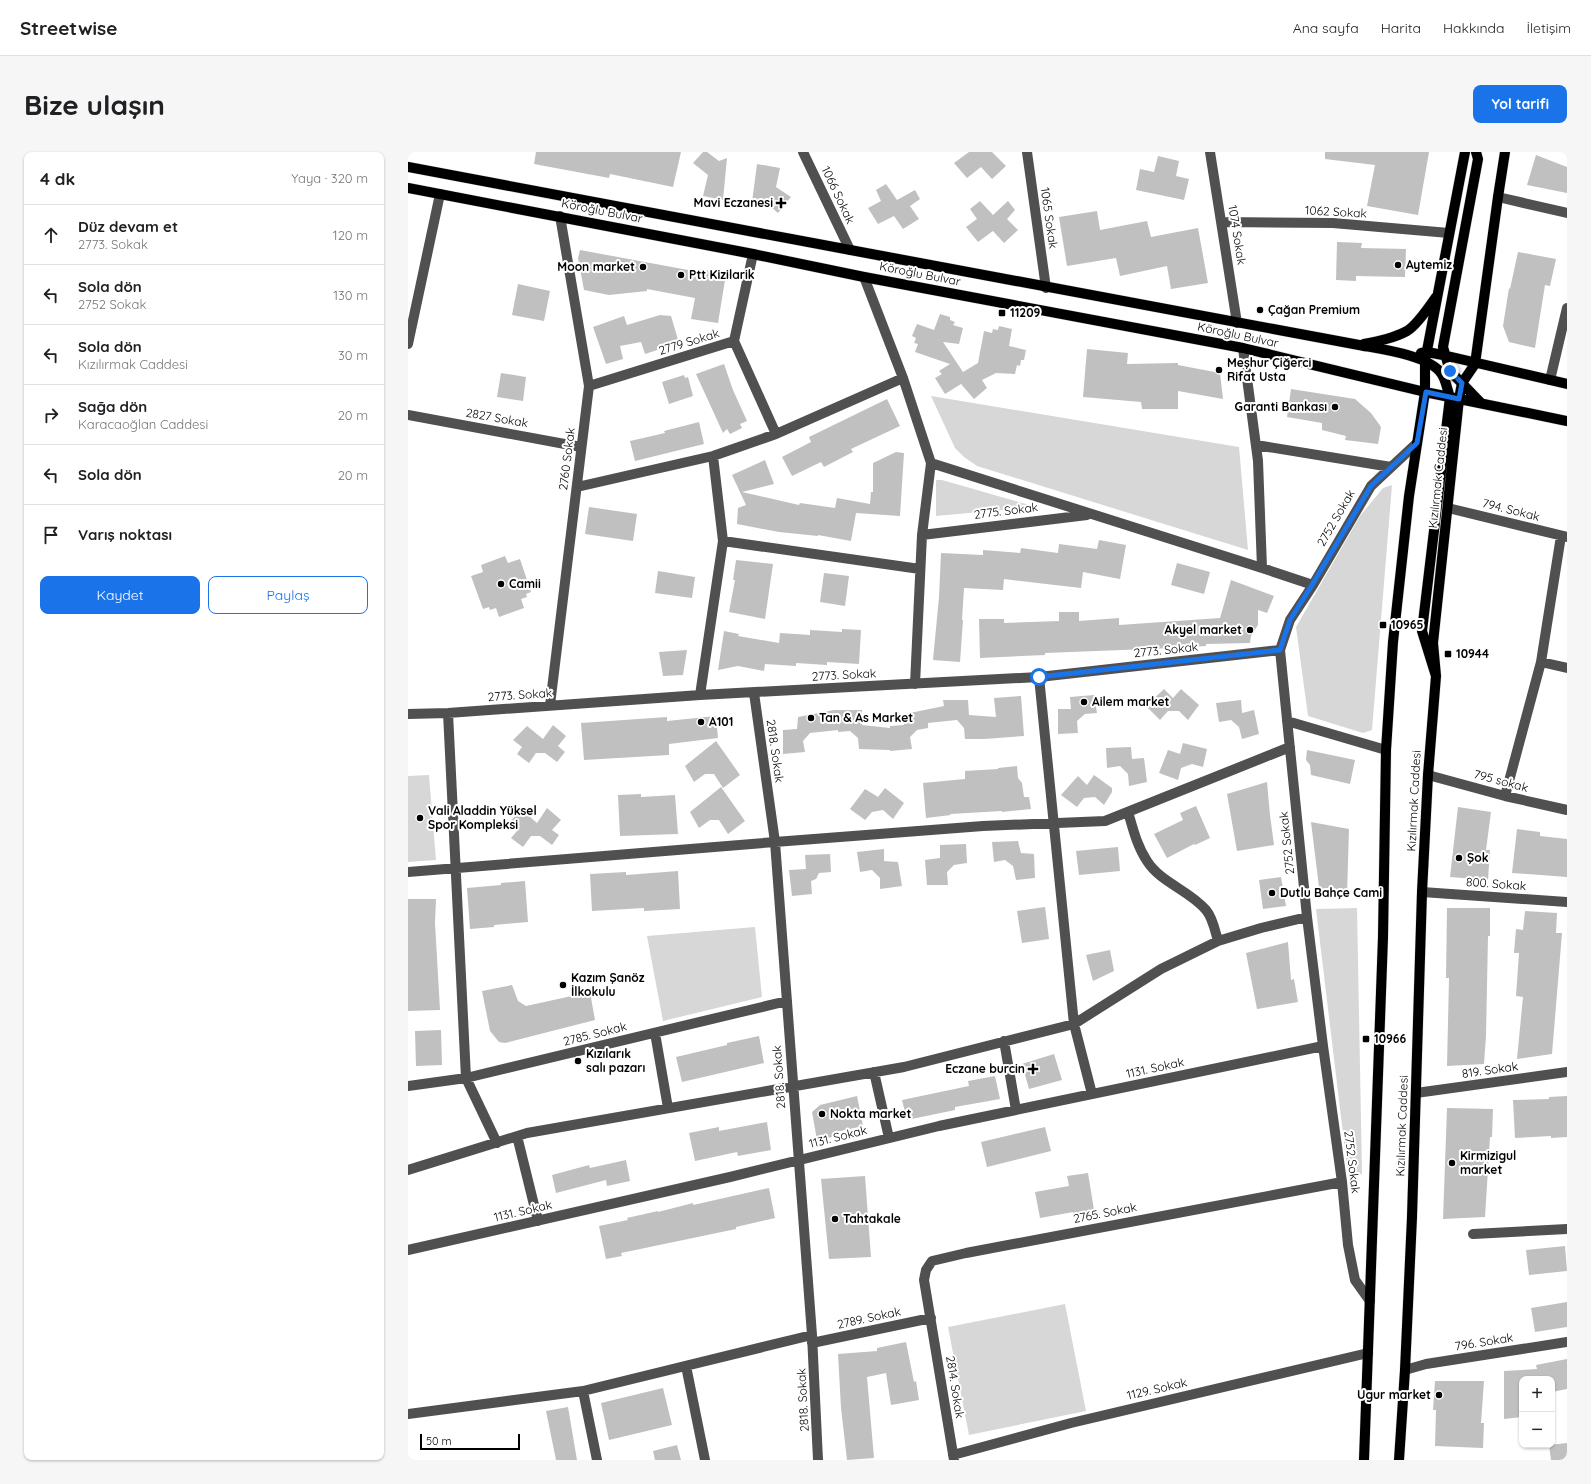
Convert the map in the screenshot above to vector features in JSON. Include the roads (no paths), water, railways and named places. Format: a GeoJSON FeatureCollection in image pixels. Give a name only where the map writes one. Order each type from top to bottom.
{"type":"FeatureCollection","features":[{"type":"Feature","properties":{"kind":"main road","name":"Kızılırmak Caddesi"},"geometry":{"type":"LineString","coordinates":[[1364,1460],[1382,937],[1386,750],[1393,642],[1417,443],[1426,392],[1426,357],[1465,152]]}},
{"type":"Feature","properties":{"kind":"main road"},"geometry":{"type":"LineString","coordinates":[[1476,152],[1478,159],[1443,347],[1450,371],[1481,403]]}},
{"type":"Feature","properties":{"kind":"main road","name":"Kızılırmak Caddesi"},"geometry":{"type":"LineString","coordinates":[[1399,1460],[1406,1370],[1422,892],[1428,775],[1436,676],[1433,642],[1448,508],[1454,398],[1474,364],[1505,152]]}},
{"type":"Feature","properties":{"kind":"main road","name":"Köroğlu Bulvar"},"geometry":{"type":"LineString","coordinates":[[408,167],[1403,354],[1426,357],[1446,356],[1474,364],[1567,384]]}},
{"type":"Feature","properties":{"kind":"main road","name":"Köroğlu Bulvar"},"geometry":{"type":"LineString","coordinates":[[408,188],[560,216],[864,277],[1243,348],[1426,392],[1567,421]]}},
{"type":"Feature","properties":{"kind":"main road"},"geometry":{"type":"LineString","coordinates":[[1359,345],[1388,339],[1408,330],[1424,313],[1437,295]]}},
{"type":"Feature","properties":{"kind":"main road"},"geometry":{"type":"LineString","coordinates":[[1426,357],[1442,373],[1454,398],[1422,631],[1436,676]]}},
{"type":"Feature","properties":{"kind":"street","name":"1066 Sokak"},"geometry":{"type":"LineString","coordinates":[[803,152],[850,250]]}},
{"type":"Feature","properties":{"kind":"street","name":"1065 Sokak"},"geometry":{"type":"LineString","coordinates":[[1026,152],[1046,288]]}},
{"type":"Feature","properties":{"kind":"street","name":"1074 Sokak"},"geometry":{"type":"LineString","coordinates":[[1210,152],[1237,323]]}},
{"type":"Feature","properties":{"kind":"street"},"geometry":{"type":"LineString","coordinates":[[408,344],[440,194]]}},
{"type":"Feature","properties":{"kind":"street"},"geometry":{"type":"LineString","coordinates":[[1498,197],[1567,213]]}},
{"type":"Feature","properties":{"kind":"street","name":"2760 Sokak"},"geometry":{"type":"LineString","coordinates":[[550,705],[589,386],[560,216]]}},
{"type":"Feature","properties":{"kind":"street","name":"1062 Sokak"},"geometry":{"type":"LineString","coordinates":[[1222,222],[1333,223],[1449,233]]}},
{"type":"Feature","properties":{"kind":"street","name":"2779 Sokak"},"geometry":{"type":"LineString","coordinates":[[589,386],[734,341],[753,254]]}},
{"type":"Feature","properties":{"kind":"street"},"geometry":{"type":"LineString","coordinates":[[864,277],[903,378],[931,463],[922,535],[915,684]]}},
{"type":"Feature","properties":{"kind":"street"},"geometry":{"type":"LineString","coordinates":[[1550,380],[1567,308]]}},
{"type":"Feature","properties":{"kind":"street"},"geometry":{"type":"LineString","coordinates":[[734,341],[776,434]]}},
{"type":"Feature","properties":{"kind":"street"},"geometry":{"type":"LineString","coordinates":[[1243,348],[1258,461],[1262,568]]}},
{"type":"Feature","properties":{"kind":"street"},"geometry":{"type":"LineString","coordinates":[[577,487],[713,456],[776,434],[903,378]]}},
{"type":"Feature","properties":{"kind":"street","name":"2827 Sokak"},"geometry":{"type":"LineString","coordinates":[[408,416],[581,447]]}},
{"type":"Feature","properties":{"kind":"street","name":"2752 Sokak"},"geometry":{"type":"LineString","coordinates":[[1370,1302],[1355,1280],[1348,1245],[1342,1182],[1307,917],[1280,650],[1290,620],[1371,486],[1417,443]]}},
{"type":"Feature","properties":{"kind":"street"},"geometry":{"type":"LineString","coordinates":[[1256,445],[1391,467]]}},
{"type":"Feature","properties":{"kind":"street"},"geometry":{"type":"LineString","coordinates":[[700,695],[723,542],[713,456]]}},
{"type":"Feature","properties":{"kind":"street"},"geometry":{"type":"LineString","coordinates":[[931,463],[1312,585]]}},
{"type":"Feature","properties":{"kind":"street","name":"794. Sokak"},"geometry":{"type":"LineString","coordinates":[[1448,508],[1564,536]]}},
{"type":"Feature","properties":{"kind":"street","name":"2775. Sokak"},"geometry":{"type":"LineString","coordinates":[[922,535],[1092,514]]}},
{"type":"Feature","properties":{"kind":"street"},"geometry":{"type":"LineString","coordinates":[[1505,796],[1541,662],[1564,536]]}},
{"type":"Feature","properties":{"kind":"street"},"geometry":{"type":"LineString","coordinates":[[723,542],[920,568]]}},
{"type":"Feature","properties":{"kind":"street","name":"2773. Sokak"},"geometry":{"type":"LineString","coordinates":[[408,714],[448,713],[700,695],[1039,677],[1280,650]]}},
{"type":"Feature","properties":{"kind":"street"},"geometry":{"type":"LineString","coordinates":[[1541,662],[1567,668]]}},
{"type":"Feature","properties":{"kind":"street"},"geometry":{"type":"LineString","coordinates":[[1039,677],[1074,1024],[1092,1094]]}},
{"type":"Feature","properties":{"kind":"street","name":"2818. Sokak"},"geometry":{"type":"LineString","coordinates":[[754,693],[775,842],[812,1339],[818,1460]]}},
{"type":"Feature","properties":{"kind":"street"},"geometry":{"type":"LineString","coordinates":[[448,713],[466,1078],[497,1143]]}},
{"type":"Feature","properties":{"kind":"street"},"geometry":{"type":"LineString","coordinates":[[1287,721],[1386,750]]}},
{"type":"Feature","properties":{"kind":"street"},"geometry":{"type":"LineString","coordinates":[[408,872],[775,842],[1054,822],[1105,821],[1290,747]]}},
{"type":"Feature","properties":{"kind":"street","name":"795 sokak"},"geometry":{"type":"LineString","coordinates":[[1428,775],[1505,796],[1567,810]]}},
{"type":"Feature","properties":{"kind":"street"},"geometry":{"type":"LineString","coordinates":[[1128,812],[1136,839],[1147,862],[1165,880],[1187,892],[1207,910],[1218,941]]}},
{"type":"Feature","properties":{"kind":"street","name":"800. Sokak"},"geometry":{"type":"LineString","coordinates":[[1422,892],[1567,902]]}},
{"type":"Feature","properties":{"kind":"street"},"geometry":{"type":"LineString","coordinates":[[408,1170],[527,1133],[904,1067],[1074,1024],[1161,970],[1218,941],[1307,917]]}},
{"type":"Feature","properties":{"kind":"street","name":"2785. Sokak"},"geometry":{"type":"LineString","coordinates":[[408,1086],[466,1078],[787,1001]]}},
{"type":"Feature","properties":{"kind":"street"},"geometry":{"type":"LineString","coordinates":[[655,1032],[668,1108]]}},
{"type":"Feature","properties":{"kind":"street"},"geometry":{"type":"LineString","coordinates":[[1004,1041],[1016,1110]]}},
{"type":"Feature","properties":{"kind":"street","name":"1131. Sokak"},"geometry":{"type":"LineString","coordinates":[[408,1250],[538,1221],[888,1138],[1323,1046]]}},
{"type":"Feature","properties":{"kind":"street"},"geometry":{"type":"LineString","coordinates":[[874,1072],[888,1138]]}},
{"type":"Feature","properties":{"kind":"street","name":"819. Sokak"},"geometry":{"type":"LineString","coordinates":[[1416,1093],[1567,1072]]}},
{"type":"Feature","properties":{"kind":"street"},"geometry":{"type":"LineString","coordinates":[[517,1136],[538,1221]]}},
{"type":"Feature","properties":{"kind":"street","name":"2765. Sokak"},"geometry":{"type":"LineString","coordinates":[[931,1318],[924,1280],[926,1270],[932,1261],[966,1253],[1342,1182]]}},
{"type":"Feature","properties":{"kind":"street"},"geometry":{"type":"LineString","coordinates":[[1473,1234],[1567,1229]]}},
{"type":"Feature","properties":{"kind":"street","name":"2789. Sokak"},"geometry":{"type":"LineString","coordinates":[[408,1414],[583,1391],[686,1366],[812,1339],[931,1318]]}},
{"type":"Feature","properties":{"kind":"street","name":"2814. Sokak"},"geometry":{"type":"LineString","coordinates":[[931,1318],[953,1458]]}},
{"type":"Feature","properties":{"kind":"street","name":"796. Sokak"},"geometry":{"type":"LineString","coordinates":[[1406,1370],[1426,1364],[1567,1342]]}},
{"type":"Feature","properties":{"kind":"street","name":"1129. Sokak"},"geometry":{"type":"LineString","coordinates":[[953,1458],[1071,1423],[1368,1353]]}},
{"type":"Feature","properties":{"kind":"street"},"geometry":{"type":"LineString","coordinates":[[686,1366],[705,1460]]}},
{"type":"Feature","properties":{"kind":"street"},"geometry":{"type":"LineString","coordinates":[[583,1391],[597,1460]]}},
{"type":"Feature","properties":{"kind":"place","name":"Mavi Eczanesi"},"geometry":{"type":"Point","coordinates":[781,203]}},
{"type":"Feature","properties":{"kind":"place","name":"Aytemiz"},"geometry":{"type":"Point","coordinates":[1398,265]}},
{"type":"Feature","properties":{"kind":"place","name":"Moon market"},"geometry":{"type":"Point","coordinates":[643,267]}},
{"type":"Feature","properties":{"kind":"place","name":"Ptt Kizilarik"},"geometry":{"type":"Point","coordinates":[681,275]}},
{"type":"Feature","properties":{"kind":"place","name":"Çağan Premium"},"geometry":{"type":"Point","coordinates":[1260,310]}},
{"type":"Feature","properties":{"kind":"place","name":"11209"},"geometry":{"type":"Point","coordinates":[1002,313]}},
{"type":"Feature","properties":{"kind":"place","name":"Meşhur Çiğerci Rifat Usta"},"geometry":{"type":"Point","coordinates":[1219,370]}},
{"type":"Feature","properties":{"kind":"place","name":"Garanti Bankası"},"geometry":{"type":"Point","coordinates":[1335,407]}},
{"type":"Feature","properties":{"kind":"place","name":"Camii"},"geometry":{"type":"Point","coordinates":[501,584]}},
{"type":"Feature","properties":{"kind":"place","name":"10965"},"geometry":{"type":"Point","coordinates":[1383,625]}},
{"type":"Feature","properties":{"kind":"place","name":"Akyel market"},"geometry":{"type":"Point","coordinates":[1250,630]}},
{"type":"Feature","properties":{"kind":"place","name":"10944"},"geometry":{"type":"Point","coordinates":[1448,654]}},
{"type":"Feature","properties":{"kind":"place","name":"Ailem market"},"geometry":{"type":"Point","coordinates":[1084,702]}},
{"type":"Feature","properties":{"kind":"place","name":"Tan & As Market"},"geometry":{"type":"Point","coordinates":[811,718]}},
{"type":"Feature","properties":{"kind":"place","name":"A101"},"geometry":{"type":"Point","coordinates":[701,722]}},
{"type":"Feature","properties":{"kind":"place","name":"Vali Aladdin Yüksel Spor Kompleksi"},"geometry":{"type":"Point","coordinates":[420,818]}},
{"type":"Feature","properties":{"kind":"place","name":"Şok"},"geometry":{"type":"Point","coordinates":[1459,858]}},
{"type":"Feature","properties":{"kind":"place","name":"Dutlu Bahçe Cami"},"geometry":{"type":"Point","coordinates":[1272,893]}},
{"type":"Feature","properties":{"kind":"place","name":"Kazım Şanöz İlkokulu"},"geometry":{"type":"Point","coordinates":[563,985]}},
{"type":"Feature","properties":{"kind":"place","name":"10966"},"geometry":{"type":"Point","coordinates":[1366,1039]}},
{"type":"Feature","properties":{"kind":"place","name":"Kızılarık salı pazarı"},"geometry":{"type":"Point","coordinates":[578,1061]}},
{"type":"Feature","properties":{"kind":"place","name":"Eczane burcin"},"geometry":{"type":"Point","coordinates":[1033,1069]}},
{"type":"Feature","properties":{"kind":"place","name":"Nokta market"},"geometry":{"type":"Point","coordinates":[822,1114]}},
{"type":"Feature","properties":{"kind":"place","name":"Kirmizigul market"},"geometry":{"type":"Point","coordinates":[1452,1163]}},
{"type":"Feature","properties":{"kind":"place","name":"Tahtakale"},"geometry":{"type":"Point","coordinates":[835,1219]}},
{"type":"Feature","properties":{"kind":"place","name":"Ugur market"},"geometry":{"type":"Point","coordinates":[1439,1395]}}]}
